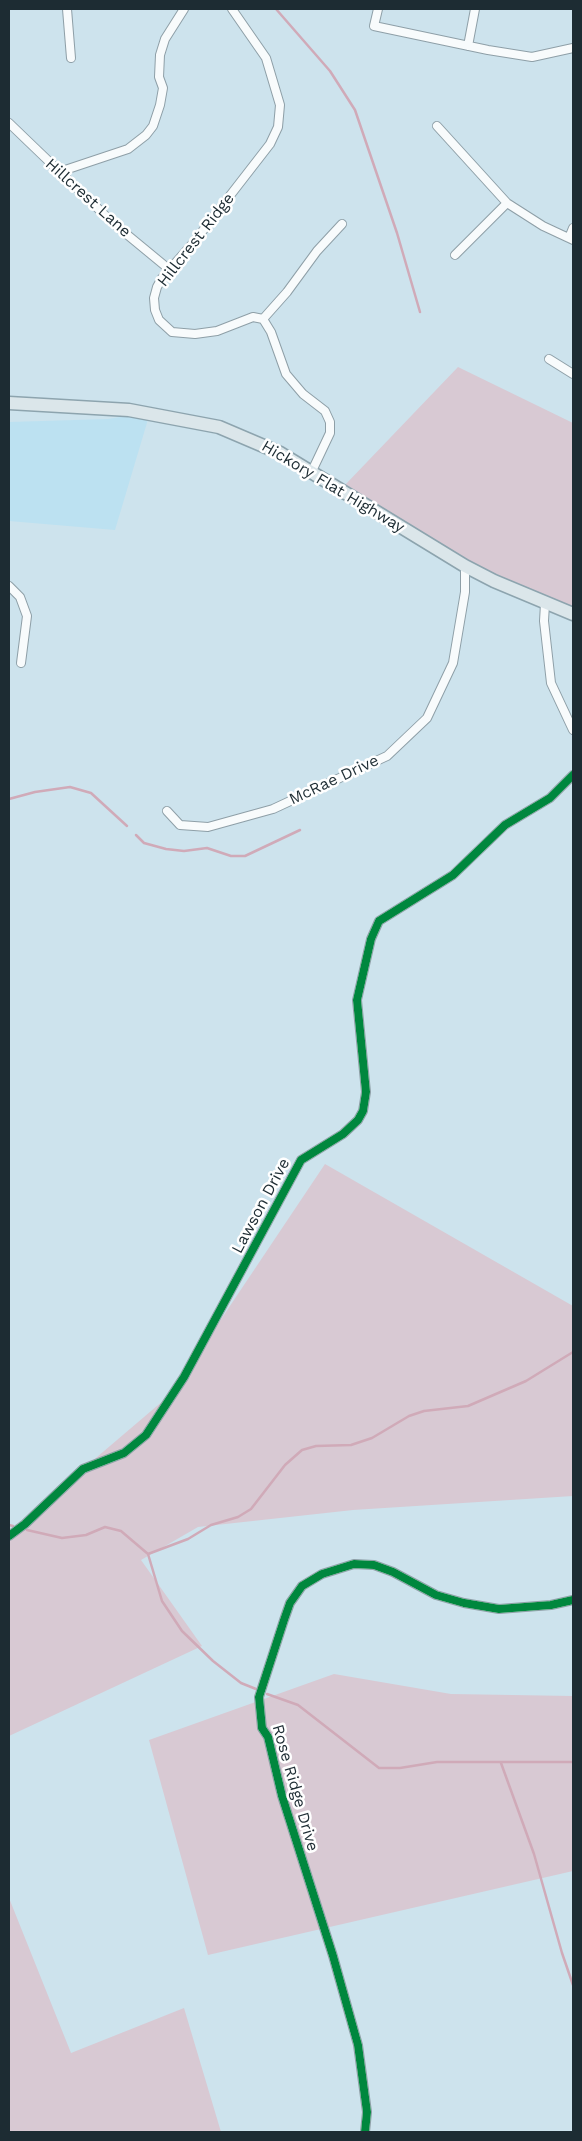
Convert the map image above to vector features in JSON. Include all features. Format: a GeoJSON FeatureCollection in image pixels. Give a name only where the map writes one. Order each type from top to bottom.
{"type":"FeatureCollection","features":[{"type":"Feature","properties":{"kind":"main road","name":"Hickory Flat Highway"},"geometry":{"type":"LineString","coordinates":[[9,403],[141,412],[219,427],[261,443],[312,471],[465,566],[545,604],[573,614]]}},
{"type":"Feature","properties":{"kind":"main road","name":"Hickory Flat Highway"},"geometry":{"type":"LineString","coordinates":[[9,411],[78,408]]}},
{"type":"Feature","properties":{"kind":"street"},"geometry":{"type":"LineString","coordinates":[[67,9],[71,58]]}},
{"type":"Feature","properties":{"kind":"street"},"geometry":{"type":"LineString","coordinates":[[59,172],[128,149],[146,135],[153,126],[160,105],[162,88],[159,72],[160,55],[165,39],[184,9]]}},
{"type":"Feature","properties":{"kind":"street","name":"Hillcrest Ridge"},"geometry":{"type":"LineString","coordinates":[[232,9],[266,58],[280,105],[278,127],[270,144],[157,287],[154,298],[155,310],[159,320],[172,332],[206,333],[252,317],[263,320]]}},
{"type":"Feature","properties":{"kind":"street"},"geometry":{"type":"LineString","coordinates":[[378,9],[374,26],[468,46],[532,57],[573,48]]}},
{"type":"Feature","properties":{"kind":"street"},"geometry":{"type":"LineString","coordinates":[[468,46],[475,9]]}},
{"type":"Feature","properties":{"kind":"street","name":"Hillcrest Lane"},"geometry":{"type":"LineString","coordinates":[[9,123],[113,223],[170,270]]}},
{"type":"Feature","properties":{"kind":"street"},"geometry":{"type":"LineString","coordinates":[[437,126],[507,203],[543,226],[571,239],[573,228]]}},
{"type":"Feature","properties":{"kind":"street"},"geometry":{"type":"LineString","coordinates":[[455,255],[507,203]]}},
{"type":"Feature","properties":{"kind":"street"},"geometry":{"type":"LineString","coordinates":[[312,471],[330,433],[330,422],[325,411],[303,394],[286,374],[271,332],[263,320],[292,286],[317,251],[342,224]]}},
{"type":"Feature","properties":{"kind":"street"},"geometry":{"type":"LineString","coordinates":[[549,359],[573,374]]}},
{"type":"Feature","properties":{"kind":"street","name":"McRae Drive"},"geometry":{"type":"LineString","coordinates":[[167,811],[180,825],[208,827],[273,809],[387,756],[427,718],[454,662],[465,592],[465,566]]}},
{"type":"Feature","properties":{"kind":"street"},"geometry":{"type":"LineString","coordinates":[[9,586],[20,596],[26,616],[21,662]]}},
{"type":"Feature","properties":{"kind":"street"},"geometry":{"type":"LineString","coordinates":[[545,604],[544,620],[551,683],[573,730]]}},
{"type":"Feature","properties":{"kind":"street","name":"Lawson Drive"},"geometry":{"type":"LineString","coordinates":[[9,1536],[25,1524],[83,1470],[124,1453],[146,1435],[184,1378],[301,1160],[343,1134],[358,1120],[363,1111],[366,1092],[357,1000],[371,939],[379,921],[453,875],[505,825],[550,798],[573,775]]}},
{"type":"Feature","properties":{"kind":"street","name":"Rose Ridge Drive"},"geometry":{"type":"LineString","coordinates":[[365,2132],[367,2112],[358,2044],[333,1956],[282,1796],[268,1737],[262,1728],[259,1698],[290,1603],[302,1586],[322,1574],[354,1564],[374,1565],[393,1572],[436,1595],[499,1609],[573,1600]]}},
{"type":"Feature","properties":{"kind":"shaded area"},"geometry":{"type":"Polygon","coordinates":[[[458,367],[573,423],[573,620],[536,605],[344,486],[458,367]]]}},
{"type":"Feature","properties":{"kind":"shaded area"},"geometry":{"type":"Polygon","coordinates":[[[126,416],[149,416],[115,530],[9,521],[9,422],[108,419],[126,416]]]}},
{"type":"Feature","properties":{"kind":"shaded area"},"geometry":{"type":"Polygon","coordinates":[[[325,1164],[573,1306],[573,1496],[353,1510],[198,1527],[141,1560],[202,1646],[9,1736],[9,1532],[171,1394],[325,1164]]]}},
{"type":"Feature","properties":{"kind":"shaded area"},"geometry":{"type":"Polygon","coordinates":[[[334,1674],[451,1694],[573,1696],[573,1871],[208,1955],[149,1740],[334,1674]]]}},
{"type":"Feature","properties":{"kind":"shaded area"},"geometry":{"type":"Polygon","coordinates":[[[9,1898],[71,2053],[184,2008],[221,2132],[9,2132],[9,1898]]]}},
{"type":"Feature","properties":{"kind":"waterway"},"geometry":{"type":"LineString","coordinates":[[276,9],[330,71],[355,110],[397,233],[420,312]]}},
{"type":"Feature","properties":{"kind":"waterway"},"geometry":{"type":"LineString","coordinates":[[9,799],[35,792],[70,787],[91,793],[127,826]]}},
{"type":"Feature","properties":{"kind":"waterway"},"geometry":{"type":"LineString","coordinates":[[136,835],[144,843],[166,849],[184,851],[207,848],[231,856],[245,856],[300,830]]}},
{"type":"Feature","properties":{"kind":"waterway"},"geometry":{"type":"LineString","coordinates":[[148,1554],[188,1539],[211,1525],[238,1517],[251,1509],[285,1465],[302,1450],[316,1446],[351,1445],[372,1438],[409,1416],[424,1411],[468,1406],[526,1381],[573,1352]]}},
{"type":"Feature","properties":{"kind":"waterway"},"geometry":{"type":"LineString","coordinates":[[9,1525],[13,1526]]}},
{"type":"Feature","properties":{"kind":"waterway"},"geometry":{"type":"LineString","coordinates":[[27,1530],[62,1538],[86,1535],[105,1527],[121,1531],[148,1554],[162,1601],[182,1631],[213,1661],[241,1683],[256,1689]]}},
{"type":"Feature","properties":{"kind":"waterway"},"geometry":{"type":"LineString","coordinates":[[267,1694],[298,1705],[379,1768],[400,1768],[437,1762],[573,1762]]}},
{"type":"Feature","properties":{"kind":"waterway"},"geometry":{"type":"LineString","coordinates":[[501,1763],[534,1854],[573,1985]]}},
{"type":"Feature","properties":{"kind":"cycle path"},"geometry":{"type":"LineString","coordinates":[[9,1536],[25,1524],[83,1469],[124,1453],[146,1435],[184,1377],[301,1160],[343,1134],[358,1120],[363,1111],[366,1092],[357,1000],[371,939],[379,921],[453,875],[505,825],[550,798],[573,775]]}},
{"type":"Feature","properties":{"kind":"cycle path"},"geometry":{"type":"LineString","coordinates":[[365,2132],[367,2112],[358,2045],[333,1956],[282,1796],[268,1737],[262,1728],[259,1697],[290,1603],[302,1586],[322,1574],[354,1564],[374,1565],[393,1572],[436,1595],[464,1603],[499,1609],[551,1605],[573,1600]]}}]}
